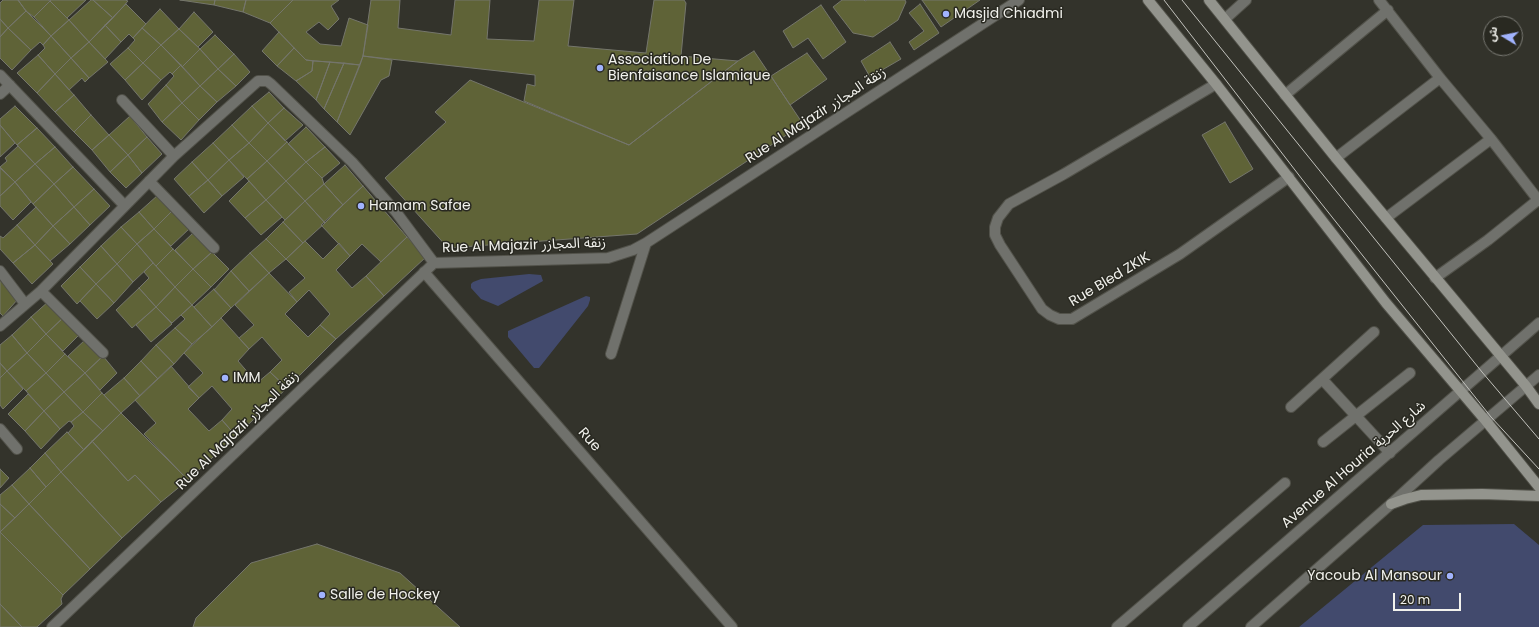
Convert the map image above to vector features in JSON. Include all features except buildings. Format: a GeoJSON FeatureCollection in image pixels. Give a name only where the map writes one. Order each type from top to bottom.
{"type":"FeatureCollection","features":[{"type":"Feature","properties":{"kind":"main road"},"geometry":{"type":"LineString","coordinates":[[1148,0],[1216,84],[1386,302],[1486,421],[1539,487]]}},
{"type":"Feature","properties":{"kind":"main road"},"geometry":{"type":"LineString","coordinates":[[1209,0],[1336,158],[1526,386],[1539,404]]}},
{"type":"Feature","properties":{"kind":"main road"},"geometry":{"type":"LineString","coordinates":[[1391,504],[1421,495],[1482,494],[1539,496]]}},
{"type":"Feature","properties":{"kind":"street","name":"Rue Al Majazir زنقة المجازر"},"geometry":{"type":"LineString","coordinates":[[52,627],[434,263],[608,258],[633,250],[1019,0]]}},
{"type":"Feature","properties":{"kind":"street"},"geometry":{"type":"LineString","coordinates":[[1225,19],[1246,0]]}},
{"type":"Feature","properties":{"kind":"street"},"geometry":{"type":"LineString","coordinates":[[1379,0],[1538,200],[1488,240],[1435,278]]}},
{"type":"Feature","properties":{"kind":"street"},"geometry":{"type":"LineString","coordinates":[[1285,95],[1388,10]]}},
{"type":"Feature","properties":{"kind":"street"},"geometry":{"type":"LineString","coordinates":[[0,75],[124,205]]}},
{"type":"Feature","properties":{"kind":"street"},"geometry":{"type":"LineString","coordinates":[[1336,158],[1440,78]]}},
{"type":"Feature","properties":{"kind":"street"},"geometry":{"type":"LineString","coordinates":[[0,326],[41,291],[124,205],[174,156],[258,81],[267,81],[271,84],[352,162],[396,212],[434,263]]}},
{"type":"Feature","properties":{"kind":"street","name":"Rue Bled ZKIK"},"geometry":{"type":"LineString","coordinates":[[1216,84],[1064,174],[1009,204],[998,218],[995,227],[995,235],[1042,309],[1050,316],[1058,319],[1072,319],[1180,254],[1289,177]]}},
{"type":"Feature","properties":{"kind":"street"},"geometry":{"type":"LineString","coordinates":[[0,94],[10,85]]}},
{"type":"Feature","properties":{"kind":"street"},"geometry":{"type":"LineString","coordinates":[[122,100],[174,156]]}},
{"type":"Feature","properties":{"kind":"street"},"geometry":{"type":"LineString","coordinates":[[1386,218],[1491,139]]}},
{"type":"Feature","properties":{"kind":"street"},"geometry":{"type":"LineString","coordinates":[[149,181],[214,248]]}},
{"type":"Feature","properties":{"kind":"street"},"geometry":{"type":"LineString","coordinates":[[611,354],[646,243]]}},
{"type":"Feature","properties":{"kind":"street"},"geometry":{"type":"LineString","coordinates":[[0,271],[25,304]]}},
{"type":"Feature","properties":{"kind":"street","name":"Rue"},"geometry":{"type":"LineString","coordinates":[[424,272],[732,627]]}},
{"type":"Feature","properties":{"kind":"street"},"geometry":{"type":"LineString","coordinates":[[41,291],[103,353]]}},
{"type":"Feature","properties":{"kind":"street","name":"Avenue Al Houria شارع الحرية"},"geometry":{"type":"LineString","coordinates":[[1188,627],[1539,324]]}},
{"type":"Feature","properties":{"kind":"street"},"geometry":{"type":"LineString","coordinates":[[1290,408],[1374,332]]}},
{"type":"Feature","properties":{"kind":"street"},"geometry":{"type":"LineString","coordinates":[[1323,442],[1410,373]]}},
{"type":"Feature","properties":{"kind":"street"},"geometry":{"type":"LineString","coordinates":[[1251,627],[1439,460],[1539,375]]}},
{"type":"Feature","properties":{"kind":"street"},"geometry":{"type":"LineString","coordinates":[[1322,379],[1390,453]]}},
{"type":"Feature","properties":{"kind":"street"},"geometry":{"type":"LineString","coordinates":[[0,429],[17,449]]}},
{"type":"Feature","properties":{"kind":"street"},"geometry":{"type":"LineString","coordinates":[[1117,627],[1285,482]]}},
{"type":"Feature","properties":{"kind":"shaded area"},"geometry":{"type":"Polygon","coordinates":[[[529,274],[541,275],[543,281],[498,306],[481,299],[471,288],[471,284],[473,282],[481,279],[529,274]]]}},
{"type":"Feature","properties":{"kind":"shaded area"},"geometry":{"type":"Polygon","coordinates":[[[586,296],[590,297],[588,306],[539,368],[534,368],[508,337],[508,331],[586,296]]]}},
{"type":"Feature","properties":{"kind":"shaded area"},"geometry":{"type":"Polygon","coordinates":[[[1514,524],[1539,545],[1539,627],[1299,627],[1423,525],[1514,524]]]}},
{"type":"Feature","properties":{"kind":"tram line"},"geometry":{"type":"LineString","coordinates":[[1164,0],[1305,183],[1491,417],[1539,469]]}},
{"type":"Feature","properties":{"kind":"tram line"},"geometry":{"type":"LineString","coordinates":[[1182,0],[1482,372],[1539,439]]}},
{"type":"Feature","properties":{"kind":"place","name":"Masjid Chiadmi"},"geometry":{"type":"Point","coordinates":[946,14]}},
{"type":"Feature","properties":{"kind":"place","name":"Association De Bienfaisance Islamique"},"geometry":{"type":"Point","coordinates":[600,68]}},
{"type":"Feature","properties":{"kind":"place","name":"Hamam Safae"},"geometry":{"type":"Point","coordinates":[361,206]}},
{"type":"Feature","properties":{"kind":"place","name":"IMM"},"geometry":{"type":"Point","coordinates":[225,378]}},
{"type":"Feature","properties":{"kind":"place","name":"Yacoub Al Mansour"},"geometry":{"type":"Point","coordinates":[1450,576]}},
{"type":"Feature","properties":{"kind":"place","name":"Salle de Hockey"},"geometry":{"type":"Point","coordinates":[322,595]}}]}
